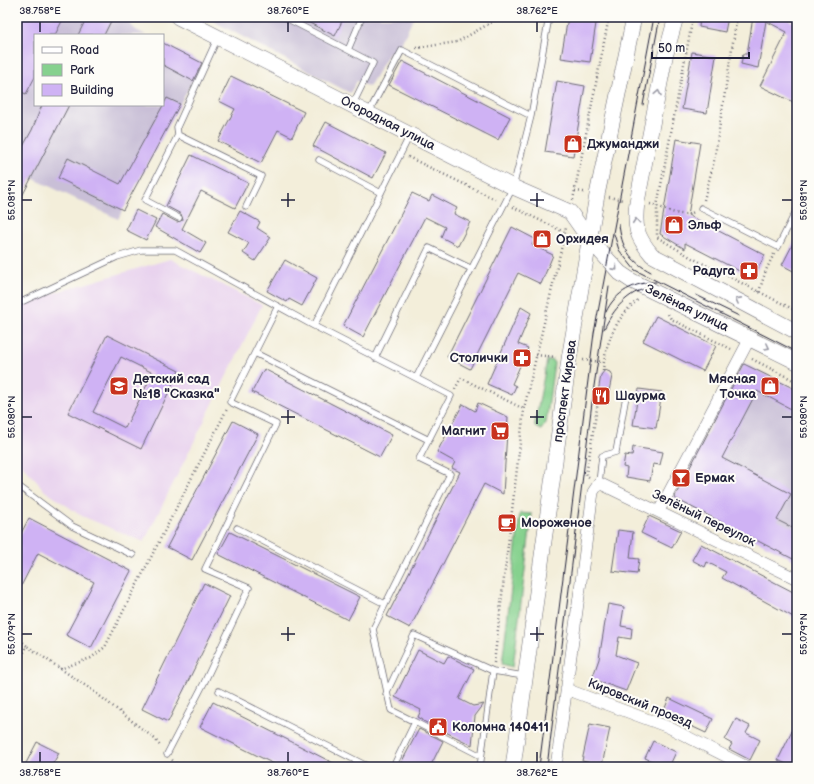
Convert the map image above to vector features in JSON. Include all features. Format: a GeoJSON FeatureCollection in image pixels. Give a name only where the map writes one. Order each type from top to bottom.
{"type":"FeatureCollection","features":[{"type":"Feature","properties":{"kind":"street","name":"проспект Кирова"},"geometry":{"type":"LineString","coordinates":[[513,767],[524,676],[569,359],[589,239],[634,17]]}},
{"type":"Feature","properties":{"kind":"street"},"geometry":{"type":"LineString","coordinates":[[676,17],[653,118],[635,219],[640,240],[652,255],[797,332]]}},
{"type":"Feature","properties":{"kind":"street","name":"Огородная улица"},"geometry":{"type":"LineString","coordinates":[[184,18],[218,37],[353,104],[513,187],[570,212]]}},
{"type":"Feature","properties":{"kind":"street"},"geometry":{"type":"LineString","coordinates":[[570,212],[589,239]]}},
{"type":"Feature","properties":{"kind":"street","name":"Зелёная улица"},"geometry":{"type":"LineString","coordinates":[[589,239],[620,273],[632,281],[797,362]]}},
{"type":"Feature","properties":{"kind":"street"},"geometry":{"type":"LineString","coordinates":[[659,511],[750,338]]}},
{"type":"Feature","properties":{"kind":"street"},"geometry":{"type":"LineString","coordinates":[[556,767],[593,492],[599,483]]}},
{"type":"Feature","properties":{"kind":"street","name":"Зелёный переулок"},"geometry":{"type":"LineString","coordinates":[[599,483],[797,579]]}},
{"type":"Feature","properties":{"kind":"street","name":"Кировский проезд"},"geometry":{"type":"LineString","coordinates":[[566,689],[668,727],[747,767]]}},
{"type":"Feature","properties":{"kind":"lane"},"geometry":{"type":"LineString","coordinates":[[284,17],[373,63],[353,104]]}},
{"type":"Feature","properties":{"kind":"lane"},"geometry":{"type":"LineString","coordinates":[[348,50],[362,17]]}},
{"type":"Feature","properties":{"kind":"lane"},"geometry":{"type":"LineString","coordinates":[[416,378],[470,268],[513,187],[531,116],[549,17]]}},
{"type":"Feature","properties":{"kind":"lane"},"geometry":{"type":"LineString","coordinates":[[179,218],[145,200],[178,135],[177,127],[218,37]]}},
{"type":"Feature","properties":{"kind":"lane"},"geometry":{"type":"LineString","coordinates":[[368,112],[402,50],[531,116]]}},
{"type":"Feature","properties":{"kind":"lane"},"geometry":{"type":"LineString","coordinates":[[314,326],[410,134]]}},
{"type":"Feature","properties":{"kind":"lane"},"geometry":{"type":"LineString","coordinates":[[178,135],[261,176],[246,207]]}},
{"type":"Feature","properties":{"kind":"lane"},"geometry":{"type":"LineString","coordinates":[[319,160],[381,193]]}},
{"type":"Feature","properties":{"kind":"lane"},"geometry":{"type":"LineString","coordinates":[[702,208],[778,247],[797,209]]}},
{"type":"Feature","properties":{"kind":"lane"},"geometry":{"type":"LineString","coordinates":[[376,358],[429,248],[470,268]]}},
{"type":"Feature","properties":{"kind":"lane"},"geometry":{"type":"LineString","coordinates":[[17,304],[117,256],[141,250],[175,250],[314,326],[451,396],[419,459],[450,474],[373,629],[386,694],[391,710],[481,756]]}},
{"type":"Feature","properties":{"kind":"lane"},"geometry":{"type":"LineString","coordinates":[[167,754],[204,683],[249,588],[205,569],[276,424],[230,402],[278,306]]}},
{"type":"Feature","properties":{"kind":"lane"},"geometry":{"type":"LineString","coordinates":[[255,353],[429,440]]}},
{"type":"Feature","properties":{"kind":"lane"},"geometry":{"type":"LineString","coordinates":[[599,483],[602,456],[616,452],[626,396]]}},
{"type":"Feature","properties":{"kind":"lane"},"geometry":{"type":"LineString","coordinates":[[17,485],[72,526],[133,555]]}},
{"type":"Feature","properties":{"kind":"lane"},"geometry":{"type":"LineString","coordinates":[[237,528],[386,604]]}},
{"type":"Feature","properties":{"kind":"lane"},"geometry":{"type":"LineString","coordinates":[[386,694],[414,635],[493,671],[524,676]]}},
{"type":"Feature","properties":{"kind":"lane"},"geometry":{"type":"LineString","coordinates":[[480,767],[493,671]]}},
{"type":"Feature","properties":{"kind":"lane"},"geometry":{"type":"LineString","coordinates":[[219,692],[369,767]]}},
{"type":"Feature","properties":{"kind":"lane"},"geometry":{"type":"LineString","coordinates":[[393,767],[415,722]]}},
{"type":"Feature","properties":{"kind":"path"},"geometry":{"type":"LineString","coordinates":[[402,50],[457,42],[501,17]]}},
{"type":"Feature","properties":{"kind":"path"},"geometry":{"type":"LineString","coordinates":[[493,671],[524,409],[564,232],[570,212],[609,17]]}},
{"type":"Feature","properties":{"kind":"path"},"geometry":{"type":"LineString","coordinates":[[693,17],[657,206],[656,237],[692,258],[797,311]]}},
{"type":"Feature","properties":{"kind":"path"},"geometry":{"type":"LineString","coordinates":[[702,208],[714,162],[738,17]]}},
{"type":"Feature","properties":{"kind":"path"},"geometry":{"type":"LineString","coordinates":[[401,153],[564,232]]}},
{"type":"Feature","properties":{"kind":"path"},"geometry":{"type":"LineString","coordinates":[[759,292],[766,270],[773,256]]}},
{"type":"Feature","properties":{"kind":"path"},"geometry":{"type":"LineString","coordinates":[[602,371],[608,341],[618,320],[629,307],[640,297],[644,296]]}},
{"type":"Feature","properties":{"kind":"path"},"geometry":{"type":"LineString","coordinates":[[668,313],[671,319],[797,382]]}},
{"type":"Feature","properties":{"kind":"path"},"geometry":{"type":"LineString","coordinates":[[451,396],[461,378],[524,409]]}},
{"type":"Feature","properties":{"kind":"path"},"geometry":{"type":"LineString","coordinates":[[60,669],[91,658],[105,647],[230,402]]}},
{"type":"Feature","properties":{"kind":"path"},"geometry":{"type":"LineString","coordinates":[[598,402],[586,475],[599,483]]}},
{"type":"Feature","properties":{"kind":"path"},"geometry":{"type":"LineString","coordinates":[[17,637],[60,669],[92,690],[155,739],[179,767]]}},
{"type":"Feature","properties":{"kind":"path"},"geometry":{"type":"LineString","coordinates":[[17,667],[28,646]]}},
{"type":"Feature","properties":{"kind":"shaded area"},"geometry":{"type":"Polygon","coordinates":[[[17,17],[122,17],[136,30],[144,34],[34,34],[34,106],[164,106],[164,44],[202,63],[118,219],[32,178],[17,206],[17,17]]]}},
{"type":"Feature","properties":{"kind":"shaded area"},"geometry":{"type":"Polygon","coordinates":[[[205,17],[414,17],[398,50],[389,53],[369,87],[357,81],[350,93],[205,17]]]}},
{"type":"Feature","properties":{"kind":"shaded area","name":"Детский сад №18 \"Сказка\""},"geometry":{"type":"Polygon","coordinates":[[[170,259],[262,305],[144,542],[82,516],[45,491],[17,459],[17,314],[26,301],[170,259]]]}},
{"type":"Feature","properties":{"kind":"shaded area"},"geometry":{"type":"Polygon","coordinates":[[[743,363],[797,390],[797,561],[673,498],[743,363]]]}},
{"type":"Feature","properties":{"kind":"green space"},"geometry":{"type":"Polygon","coordinates":[[[547,360],[552,360],[554,363],[546,423],[541,430],[535,427],[535,423],[547,360]]]}},
{"type":"Feature","properties":{"kind":"green space"},"geometry":{"type":"Polygon","coordinates":[[[520,513],[532,514],[513,667],[502,664],[520,513]]]}},
{"type":"Feature","properties":{"kind":"building"},"geometry":{"type":"Polygon","coordinates":[[[17,17],[64,17],[56,34],[34,34],[34,79],[26,94],[17,90],[17,17]]]}},
{"type":"Feature","properties":{"kind":"building"},"geometry":{"type":"Polygon","coordinates":[[[87,17],[113,17],[104,34],[78,34],[87,17]]]}},
{"type":"Feature","properties":{"kind":"building"},"geometry":{"type":"Polygon","coordinates":[[[298,17],[344,17],[335,36],[298,17]]]}},
{"type":"Feature","properties":{"kind":"building"},"geometry":{"type":"Polygon","coordinates":[[[568,17],[597,17],[590,62],[561,58],[568,17]]]}},
{"type":"Feature","properties":{"kind":"building"},"geometry":{"type":"Polygon","coordinates":[[[700,17],[728,17],[725,32],[699,27],[700,17]]]}},
{"type":"Feature","properties":{"kind":"building"},"geometry":{"type":"Polygon","coordinates":[[[753,17],[782,17],[792,22],[795,17],[797,17],[797,92],[793,102],[760,86],[787,32],[766,21],[758,68],[741,64],[743,54],[747,54],[753,17]]]}},
{"type":"Feature","properties":{"kind":"building"},"geometry":{"type":"Polygon","coordinates":[[[164,44],[202,63],[193,81],[164,66],[164,44]]]}},
{"type":"Feature","properties":{"kind":"building"},"geometry":{"type":"Polygon","coordinates":[[[692,52],[716,56],[707,113],[682,109],[692,52]]]}},
{"type":"Feature","properties":{"kind":"building"},"geometry":{"type":"Polygon","coordinates":[[[402,61],[510,117],[498,140],[389,85],[402,61]]]}},
{"type":"Feature","properties":{"kind":"building"},"geometry":{"type":"Polygon","coordinates":[[[231,76],[304,112],[292,137],[278,130],[261,163],[218,141],[235,109],[219,101],[231,76]]]}},
{"type":"Feature","properties":{"kind":"building"},"geometry":{"type":"Polygon","coordinates":[[[557,81],[585,86],[573,156],[545,152],[557,81]]]}},
{"type":"Feature","properties":{"kind":"building"},"geometry":{"type":"Polygon","coordinates":[[[167,98],[180,104],[123,210],[58,178],[68,158],[120,184],[164,106],[167,98]]]}},
{"type":"Feature","properties":{"kind":"building"},"geometry":{"type":"Polygon","coordinates":[[[42,106],[68,106],[17,206],[17,148],[21,150],[32,130],[42,106]]]}},
{"type":"Feature","properties":{"kind":"building"},"geometry":{"type":"Polygon","coordinates":[[[326,122],[386,153],[373,178],[313,146],[326,122]]]}},
{"type":"Feature","properties":{"kind":"building"},"geometry":{"type":"Polygon","coordinates":[[[676,139],[700,143],[688,215],[765,255],[753,278],[685,243],[685,249],[660,234],[676,139]]]}},
{"type":"Feature","properties":{"kind":"building"},"geometry":{"type":"Polygon","coordinates":[[[191,155],[248,183],[235,208],[201,191],[182,229],[206,243],[200,253],[155,227],[162,214],[177,222],[183,220],[181,214],[166,206],[191,155]]]}},
{"type":"Feature","properties":{"kind":"building"},"geometry":{"type":"Polygon","coordinates":[[[412,193],[429,201],[432,195],[457,208],[454,214],[470,222],[458,246],[441,237],[445,227],[425,217],[363,337],[343,326],[412,193]]]}},
{"type":"Feature","properties":{"kind":"building"},"geometry":{"type":"Polygon","coordinates":[[[136,210],[156,220],[146,240],[126,230],[136,210]]]}},
{"type":"Feature","properties":{"kind":"building"},"geometry":{"type":"Polygon","coordinates":[[[240,211],[260,222],[257,228],[271,237],[255,261],[243,253],[249,243],[228,232],[240,211]]]}},
{"type":"Feature","properties":{"kind":"building"},"geometry":{"type":"Polygon","coordinates":[[[512,227],[535,239],[532,245],[553,255],[541,284],[518,273],[470,369],[447,357],[512,227]]]}},
{"type":"Feature","properties":{"kind":"building"},"geometry":{"type":"Polygon","coordinates":[[[797,236],[797,273],[782,265],[797,236]]]}},
{"type":"Feature","properties":{"kind":"building"},"geometry":{"type":"Polygon","coordinates":[[[285,260],[317,278],[302,306],[289,299],[287,302],[267,291],[285,260]]]}},
{"type":"Feature","properties":{"kind":"building"},"geometry":{"type":"Polygon","coordinates":[[[521,307],[531,313],[518,344],[528,348],[512,384],[516,386],[512,395],[487,384],[521,307]]]}},
{"type":"Feature","properties":{"kind":"building"},"geometry":{"type":"Polygon","coordinates":[[[656,316],[716,346],[703,371],[643,341],[656,316]]]}},
{"type":"Feature","properties":{"kind":"building"},"geometry":{"type":"Polygon","coordinates":[[[107,335],[179,371],[141,449],[68,413],[107,335]],[[121,357],[93,412],[125,428],[153,373],[121,357]]]}},
{"type":"Feature","properties":{"kind":"building"},"geometry":{"type":"Polygon","coordinates":[[[744,364],[797,390],[797,412],[757,391],[722,458],[791,494],[777,520],[797,530],[797,561],[674,498],[744,364]]]}},
{"type":"Feature","properties":{"kind":"building"},"geometry":{"type":"Polygon","coordinates":[[[264,369],[392,435],[380,457],[252,392],[264,369]]]}},
{"type":"Feature","properties":{"kind":"building"},"geometry":{"type":"Polygon","coordinates":[[[605,370],[610,372],[612,376],[607,401],[602,404],[598,402],[597,398],[601,375],[605,370]]]}},
{"type":"Feature","properties":{"kind":"building"},"geometry":{"type":"Polygon","coordinates":[[[639,389],[662,392],[656,428],[633,425],[639,389]]]}},
{"type":"Feature","properties":{"kind":"building"},"geometry":{"type":"Polygon","coordinates":[[[478,403],[508,417],[503,494],[484,484],[410,628],[387,616],[460,472],[452,468],[455,462],[437,452],[463,404],[475,411],[478,403]]]}},
{"type":"Feature","properties":{"kind":"building"},"geometry":{"type":"Polygon","coordinates":[[[233,421],[258,434],[192,560],[167,547],[233,421]]]}},
{"type":"Feature","properties":{"kind":"building"},"geometry":{"type":"Polygon","coordinates":[[[633,447],[663,452],[660,465],[653,464],[650,481],[626,477],[627,468],[623,467],[625,455],[632,456],[633,447]]]}},
{"type":"Feature","properties":{"kind":"building"},"geometry":{"type":"Polygon","coordinates":[[[649,516],[681,531],[672,548],[641,533],[649,516]]]}},
{"type":"Feature","properties":{"kind":"building"},"geometry":{"type":"Polygon","coordinates":[[[29,518],[131,571],[91,648],[66,635],[94,582],[38,553],[17,594],[17,541],[29,518]]]}},
{"type":"Feature","properties":{"kind":"building"},"geometry":{"type":"Polygon","coordinates":[[[618,530],[633,532],[630,558],[639,559],[637,574],[612,571],[618,530]]]}},
{"type":"Feature","properties":{"kind":"building"},"geometry":{"type":"Polygon","coordinates":[[[230,532],[360,597],[348,620],[218,554],[230,532]]]}},
{"type":"Feature","properties":{"kind":"building"},"geometry":{"type":"Polygon","coordinates":[[[701,544],[797,594],[797,619],[722,578],[726,572],[707,562],[705,567],[692,560],[701,544]]]}},
{"type":"Feature","properties":{"kind":"building"},"geometry":{"type":"Polygon","coordinates":[[[204,583],[230,596],[168,722],[142,709],[204,583]]]}},
{"type":"Feature","properties":{"kind":"building"},"geometry":{"type":"Polygon","coordinates":[[[608,604],[624,607],[621,626],[632,628],[631,639],[619,637],[616,655],[637,663],[626,691],[592,679],[599,659],[608,604]]]}},
{"type":"Feature","properties":{"kind":"building"},"geometry":{"type":"Polygon","coordinates":[[[418,650],[444,663],[448,656],[474,669],[459,699],[473,706],[484,704],[475,716],[472,745],[423,721],[418,717],[421,710],[395,697],[418,650]]]}},
{"type":"Feature","properties":{"kind":"building"},"geometry":{"type":"Polygon","coordinates":[[[669,698],[713,719],[706,733],[663,713],[669,698]]]}},
{"type":"Feature","properties":{"kind":"building"},"geometry":{"type":"Polygon","coordinates":[[[213,702],[341,767],[280,767],[200,727],[213,702]]]}},
{"type":"Feature","properties":{"kind":"building"},"geometry":{"type":"Polygon","coordinates":[[[736,719],[750,726],[746,733],[760,740],[750,760],[729,749],[732,744],[725,740],[736,719]]]}},
{"type":"Feature","properties":{"kind":"building"},"geometry":{"type":"Polygon","coordinates":[[[797,721],[797,767],[792,767],[778,760],[797,721]]]}},
{"type":"Feature","properties":{"kind":"building"},"geometry":{"type":"Polygon","coordinates":[[[590,724],[610,728],[602,765],[582,761],[590,724]]]}},
{"type":"Feature","properties":{"kind":"building"},"geometry":{"type":"Polygon","coordinates":[[[419,729],[443,741],[430,767],[399,767],[419,729]]]}},
{"type":"Feature","properties":{"kind":"building"},"geometry":{"type":"Polygon","coordinates":[[[653,741],[676,752],[669,767],[665,767],[645,758],[653,741]]]}},
{"type":"Feature","properties":{"kind":"building"},"geometry":{"type":"Polygon","coordinates":[[[37,742],[59,753],[51,767],[24,767],[37,742]]]}},
{"type":"Feature","properties":{"kind":"tram line"},"geometry":{"type":"LineString","coordinates":[[539,767],[594,333],[654,17]]}},
{"type":"Feature","properties":{"kind":"tram line"},"geometry":{"type":"LineString","coordinates":[[643,105],[660,17]]}},
{"type":"Feature","properties":{"kind":"tram line"},"geometry":{"type":"LineString","coordinates":[[619,224],[624,246],[637,263],[651,272]]}},
{"type":"Feature","properties":{"kind":"tram line"},"geometry":{"type":"LineString","coordinates":[[614,234],[619,250],[635,270],[797,352]]}},
{"type":"Feature","properties":{"kind":"tram line"},"geometry":{"type":"LineString","coordinates":[[606,312],[615,299],[626,290],[633,286],[648,282],[656,282]]}},
{"type":"Feature","properties":{"kind":"tram line"},"geometry":{"type":"LineString","coordinates":[[547,767],[594,386],[609,286]]}},
{"type":"Feature","properties":{"kind":"tram line"},"geometry":{"type":"LineString","coordinates":[[604,329],[622,302],[634,293],[649,288]]}},
{"type":"Feature","properties":{"kind":"tram line"},"geometry":{"type":"LineString","coordinates":[[696,295],[739,316]]}},
{"type":"Feature","properties":{"kind":"place","name":"Джуманджи"},"geometry":{"type":"Point","coordinates":[573,144]}},
{"type":"Feature","properties":{"kind":"place","name":"Эльф"},"geometry":{"type":"Point","coordinates":[674,225]}},
{"type":"Feature","properties":{"kind":"place","name":"Орхидея"},"geometry":{"type":"Point","coordinates":[542,239]}},
{"type":"Feature","properties":{"kind":"place","name":"Радуга"},"geometry":{"type":"Point","coordinates":[749,271]}},
{"type":"Feature","properties":{"kind":"place","name":"Столички"},"geometry":{"type":"Point","coordinates":[522,358]}},
{"type":"Feature","properties":{"kind":"place","name":"Детский сад №18 \"Сказка\""},"geometry":{"type":"Point","coordinates":[119,386]}},
{"type":"Feature","properties":{"kind":"place","name":"Мясная Точка"},"geometry":{"type":"Point","coordinates":[770,386]}},
{"type":"Feature","properties":{"kind":"place","name":"Шаурма"},"geometry":{"type":"Point","coordinates":[601,396]}},
{"type":"Feature","properties":{"kind":"place","name":"Магнит"},"geometry":{"type":"Point","coordinates":[500,431]}},
{"type":"Feature","properties":{"kind":"place","name":"Ермак"},"geometry":{"type":"Point","coordinates":[681,478]}},
{"type":"Feature","properties":{"kind":"place","name":"Мороженое"},"geometry":{"type":"Point","coordinates":[507,523]}},
{"type":"Feature","properties":{"kind":"place","name":"Коломна 140411"},"geometry":{"type":"Point","coordinates":[438,727]}}]}
